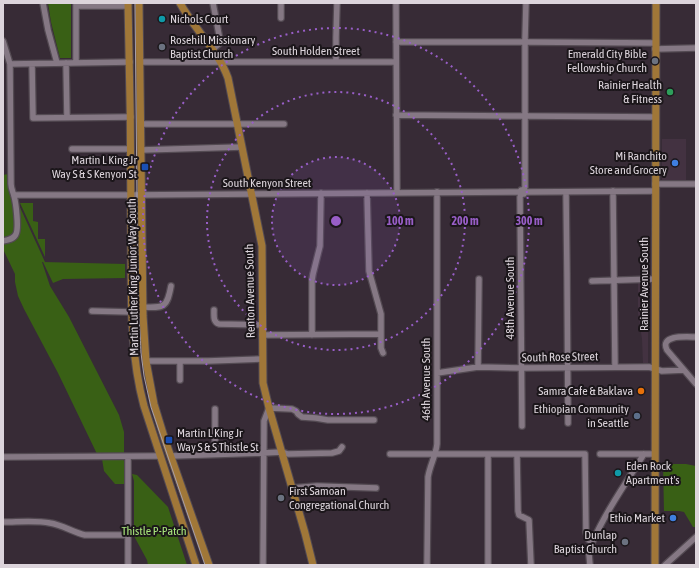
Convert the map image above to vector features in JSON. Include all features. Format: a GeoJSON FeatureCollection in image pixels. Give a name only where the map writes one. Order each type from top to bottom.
{"type":"FeatureCollection","features":[{"type":"Feature","properties":{"kind":"main road","name":"Martin Luther King Junior Way South"},"geometry":{"type":"LineString","coordinates":[[139,3],[143,307],[146,361],[154,404],[209,565]]}},
{"type":"Feature","properties":{"kind":"main road","name":"Renton Avenue South"},"geometry":{"type":"LineString","coordinates":[[180,3],[213,49],[228,78],[262,246],[263,382],[313,565]]}},
{"type":"Feature","properties":{"kind":"main road","name":"Rainier Avenue South"},"geometry":{"type":"LineString","coordinates":[[655,565],[656,3]]}},
{"type":"Feature","properties":{"kind":"main road","name":"Martin Luther King Junior Way South"},"geometry":{"type":"LineString","coordinates":[[128,4],[131,117],[132,312],[135,359],[140,391],[196,565]]}},
{"type":"Feature","properties":{"kind":"street"},"geometry":{"type":"LineString","coordinates":[[43,3],[48,30],[57,63]]}},
{"type":"Feature","properties":{"kind":"street"},"geometry":{"type":"LineString","coordinates":[[213,3],[220,40],[219,44],[213,49]]}},
{"type":"Feature","properties":{"kind":"street"},"geometry":{"type":"LineString","coordinates":[[281,18],[282,3]]}},
{"type":"Feature","properties":{"kind":"street"},"geometry":{"type":"LineString","coordinates":[[336,62],[338,3]]}},
{"type":"Feature","properties":{"kind":"street"},"geometry":{"type":"LineString","coordinates":[[396,3],[397,192]]}},
{"type":"Feature","properties":{"kind":"street","name":"48th Avenue South"},"geometry":{"type":"LineString","coordinates":[[522,426],[520,197],[525,187],[526,3]]}},
{"type":"Feature","properties":{"kind":"street"},"geometry":{"type":"LineString","coordinates":[[76,63],[76,5],[128,4]]}},
{"type":"Feature","properties":{"kind":"street"},"geometry":{"type":"LineString","coordinates":[[3,41],[10,64],[11,184],[14,195],[18,228],[16,235],[13,238],[3,241]]}},
{"type":"Feature","properties":{"kind":"street"},"geometry":{"type":"LineString","coordinates":[[396,42],[525,42],[696,48]]}},
{"type":"Feature","properties":{"kind":"street"},"geometry":{"type":"LineString","coordinates":[[10,64],[130,62]]}},
{"type":"Feature","properties":{"kind":"street","name":"South Holden Street"},"geometry":{"type":"LineString","coordinates":[[140,62],[396,62]]}},
{"type":"Feature","properties":{"kind":"street"},"geometry":{"type":"LineString","coordinates":[[66,63],[67,118]]}},
{"type":"Feature","properties":{"kind":"street"},"geometry":{"type":"LineString","coordinates":[[32,64],[33,118],[131,117]]}},
{"type":"Feature","properties":{"kind":"street"},"geometry":{"type":"LineString","coordinates":[[396,116],[655,117]]}},
{"type":"Feature","properties":{"kind":"street"},"geometry":{"type":"LineString","coordinates":[[141,124],[284,124]]}},
{"type":"Feature","properties":{"kind":"street"},"geometry":{"type":"LineString","coordinates":[[141,150],[242,147]]}},
{"type":"Feature","properties":{"kind":"street"},"geometry":{"type":"LineString","coordinates":[[72,149],[131,149]]}},
{"type":"Feature","properties":{"kind":"street","name":"South Kenyon Street"},"geometry":{"type":"LineString","coordinates":[[14,195],[613,192],[696,184]]}},
{"type":"Feature","properties":{"kind":"street","name":"46th Avenue South"},"geometry":{"type":"LineString","coordinates":[[427,565],[428,477],[437,444],[437,192]]}},
{"type":"Feature","properties":{"kind":"street"},"geometry":{"type":"LineString","coordinates":[[566,192],[568,423]]}},
{"type":"Feature","properties":{"kind":"street"},"geometry":{"type":"LineString","coordinates":[[613,192],[615,367]]}},
{"type":"Feature","properties":{"kind":"street"},"geometry":{"type":"LineString","coordinates":[[312,335],[312,280],[320,246],[321,193]]}},
{"type":"Feature","properties":{"kind":"street"},"geometry":{"type":"LineString","coordinates":[[367,193],[368,267],[380,308],[381,348],[383,353]]}},
{"type":"Feature","properties":{"kind":"street"},"geometry":{"type":"LineString","coordinates":[[478,367],[479,279]]}},
{"type":"Feature","properties":{"kind":"street"},"geometry":{"type":"LineString","coordinates":[[592,281],[655,279]]}},
{"type":"Feature","properties":{"kind":"street"},"geometry":{"type":"LineString","coordinates":[[143,307],[158,308],[164,304],[169,297],[171,286]]}},
{"type":"Feature","properties":{"kind":"street"},"geometry":{"type":"LineString","coordinates":[[214,310],[215,321],[219,324],[262,325]]}},
{"type":"Feature","properties":{"kind":"street"},"geometry":{"type":"LineString","coordinates":[[92,311],[132,312]]}},
{"type":"Feature","properties":{"kind":"street"},"geometry":{"type":"LineString","coordinates":[[262,335],[381,334]]}},
{"type":"Feature","properties":{"kind":"street"},"geometry":{"type":"LineString","coordinates":[[696,337],[673,338],[666,343],[665,347],[696,384]]}},
{"type":"Feature","properties":{"kind":"street"},"geometry":{"type":"LineString","coordinates":[[146,361],[262,359]]}},
{"type":"Feature","properties":{"kind":"street"},"geometry":{"type":"LineString","coordinates":[[180,361],[180,380]]}},
{"type":"Feature","properties":{"kind":"street","name":"South Rose Street"},"geometry":{"type":"LineString","coordinates":[[437,373],[478,367],[649,367],[662,370],[684,370]]}},
{"type":"Feature","properties":{"kind":"street"},"geometry":{"type":"LineString","coordinates":[[263,565],[264,421],[269,408],[292,409],[302,417],[328,420],[374,420]]}},
{"type":"Feature","properties":{"kind":"street"},"geometry":{"type":"LineString","coordinates":[[215,409],[215,454]]}},
{"type":"Feature","properties":{"kind":"street"},"geometry":{"type":"LineString","coordinates":[[171,456],[282,452],[288,454],[332,453],[342,447]]}},
{"type":"Feature","properties":{"kind":"street"},"geometry":{"type":"LineString","coordinates":[[390,454],[585,454],[586,532],[588,539],[592,543]]}},
{"type":"Feature","properties":{"kind":"street"},"geometry":{"type":"LineString","coordinates":[[488,454],[488,565]]}},
{"type":"Feature","properties":{"kind":"street"},"geometry":{"type":"LineString","coordinates":[[517,454],[518,511],[519,515],[530,520],[531,565]]}},
{"type":"Feature","properties":{"kind":"street"},"geometry":{"type":"LineString","coordinates":[[600,454],[655,454]]}},
{"type":"Feature","properties":{"kind":"street"},"geometry":{"type":"LineString","coordinates":[[590,565],[589,554],[599,526],[644,454]]}},
{"type":"Feature","properties":{"kind":"street"},"geometry":{"type":"LineString","coordinates":[[128,456],[128,565]]}},
{"type":"Feature","properties":{"kind":"street"},"geometry":{"type":"LineString","coordinates":[[3,457],[160,456]]}},
{"type":"Feature","properties":{"kind":"street"},"geometry":{"type":"LineString","coordinates":[[292,488],[317,486],[376,488]]}},
{"type":"Feature","properties":{"kind":"street"},"geometry":{"type":"LineString","coordinates":[[3,522],[49,522],[79,533],[128,535]]}},
{"type":"Feature","properties":{"kind":"street"},"geometry":{"type":"LineString","coordinates":[[665,565],[696,537]]}},
{"type":"Feature","properties":{"kind":"shaded area"},"geometry":{"type":"Polygon","coordinates":[[[662,139],[686,139],[686,180],[662,180],[662,139]]]}},
{"type":"Feature","properties":{"kind":"shaded area"},"geometry":{"type":"Polygon","coordinates":[[[648,281],[648,364],[643,364],[642,339],[638,313],[638,282],[648,281]]]}},
{"type":"Feature","properties":{"kind":"green space"},"geometry":{"type":"Polygon","coordinates":[[[48,3],[71,3],[71,58],[60,58],[48,3]]]}},
{"type":"Feature","properties":{"kind":"green space"},"geometry":{"type":"Polygon","coordinates":[[[8,174],[13,207],[14,229],[13,235],[3,237],[3,175],[8,174]]]}},
{"type":"Feature","properties":{"kind":"green space"},"geometry":{"type":"Polygon","coordinates":[[[18,203],[45,262],[42,262],[50,286],[69,317],[119,415],[124,432],[124,454],[97,454],[58,373],[18,296],[15,274],[3,249],[3,243],[9,243],[16,239],[20,230],[18,203]]]}},
{"type":"Feature","properties":{"kind":"green space"},"geometry":{"type":"Polygon","coordinates":[[[20,203],[33,203],[33,221],[38,222],[38,239],[45,239],[45,257],[20,203]]]}},
{"type":"Feature","properties":{"kind":"green space"},"geometry":{"type":"Polygon","coordinates":[[[43,262],[125,264],[125,278],[63,279],[53,283],[43,262]]]}},
{"type":"Feature","properties":{"kind":"green space"},"geometry":{"type":"Polygon","coordinates":[[[102,459],[123,459],[126,465],[126,484],[115,484],[104,471],[102,459]]]}},
{"type":"Feature","properties":{"kind":"green space"},"geometry":{"type":"Polygon","coordinates":[[[663,464],[686,464],[696,466],[696,527],[693,527],[684,512],[664,511],[663,464]]]}},
{"type":"Feature","properties":{"kind":"green space","name":"Thistle P-Patch"},"geometry":{"type":"Polygon","coordinates":[[[132,474],[137,475],[168,507],[187,565],[148,565],[147,560],[134,536],[134,481],[132,474]]]}},
{"type":"Feature","properties":{"kind":"tram line"},"geometry":{"type":"LineString","coordinates":[[135,3],[138,297],[141,353],[144,376],[151,407],[205,565]]}},
{"type":"Feature","properties":{"kind":"place","name":"Nichols Court"},"geometry":{"type":"Point","coordinates":[162,19]}},
{"type":"Feature","properties":{"kind":"place","name":"Rosehill Missionary Baptist Church"},"geometry":{"type":"Point","coordinates":[162,47]}},
{"type":"Feature","properties":{"kind":"place","name":"Emerald City Bible Fellowship Church"},"geometry":{"type":"Point","coordinates":[655,61]}},
{"type":"Feature","properties":{"kind":"place","name":"Rainier Health & Fitness"},"geometry":{"type":"Point","coordinates":[670,92]}},
{"type":"Feature","properties":{"kind":"place","name":"Mi Ranchito Store and Grocery"},"geometry":{"type":"Point","coordinates":[675,163]}},
{"type":"Feature","properties":{"kind":"place","name":"Martin L King Jr Way S & S Kenyon St"},"geometry":{"type":"Point","coordinates":[145,167]}},
{"type":"Feature","properties":{"kind":"place","name":"Samra Cafe & Baklava"},"geometry":{"type":"Point","coordinates":[641,391]}},
{"type":"Feature","properties":{"kind":"place","name":"Ethiopian Community in Seattle"},"geometry":{"type":"Point","coordinates":[637,416]}},
{"type":"Feature","properties":{"kind":"place","name":"Martin L King Jr Way S & S Thistle St"},"geometry":{"type":"Point","coordinates":[169,440]}},
{"type":"Feature","properties":{"kind":"place","name":"Eden Rock Apartment's"},"geometry":{"type":"Point","coordinates":[618,473]}},
{"type":"Feature","properties":{"kind":"place","name":"First Samoan Congregational Church"},"geometry":{"type":"Point","coordinates":[281,498]}},
{"type":"Feature","properties":{"kind":"place","name":"Ethio Market"},"geometry":{"type":"Point","coordinates":[673,518]}},
{"type":"Feature","properties":{"kind":"place","name":"Dunlap Baptist Church"},"geometry":{"type":"Point","coordinates":[625,542]}}]}
